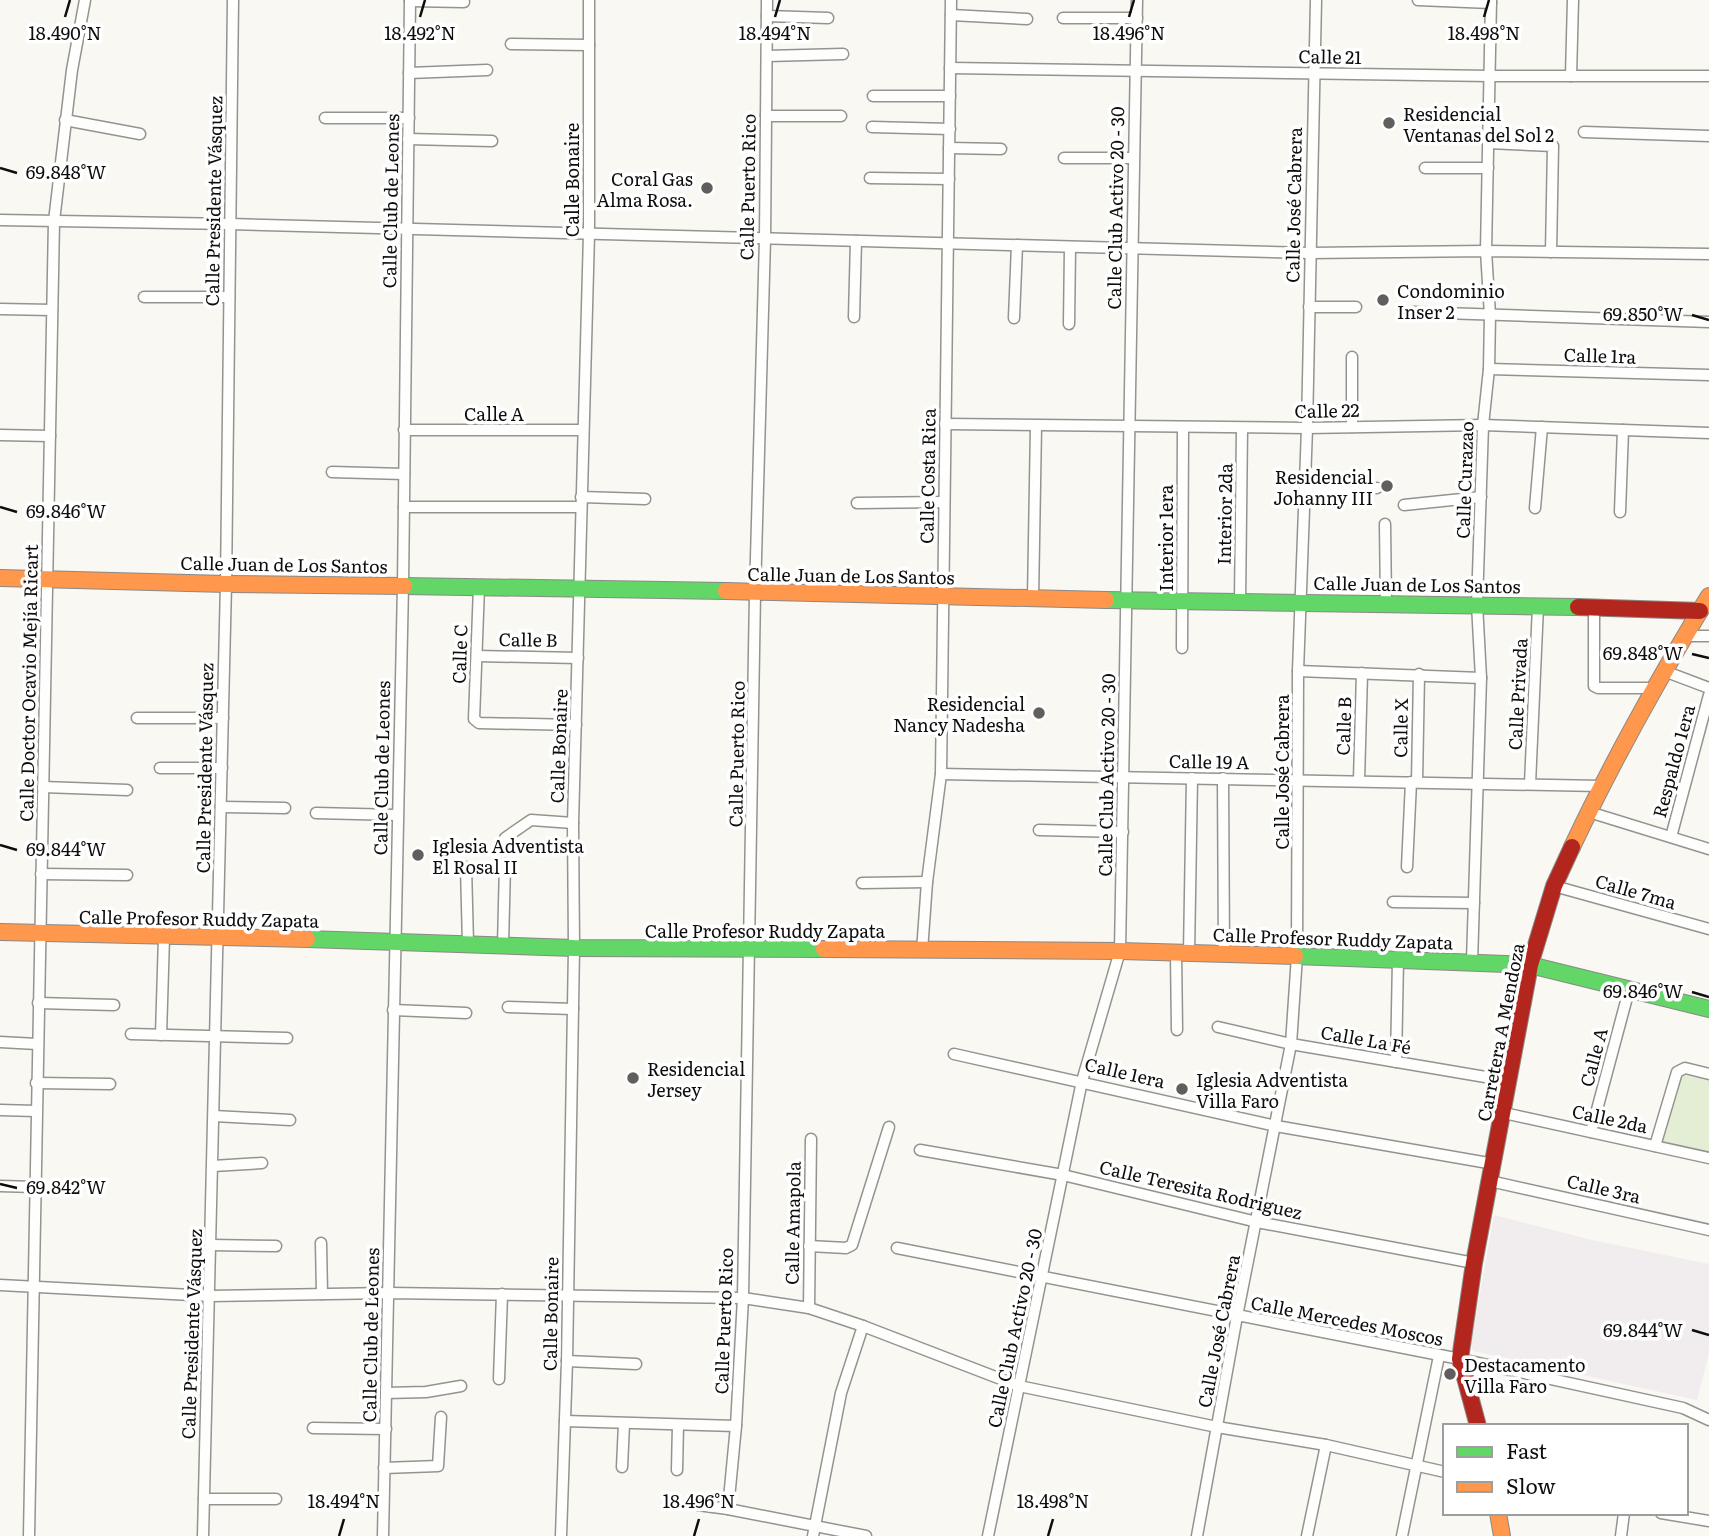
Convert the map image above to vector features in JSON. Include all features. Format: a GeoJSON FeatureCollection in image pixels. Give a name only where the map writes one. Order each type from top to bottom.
{"type":"FeatureCollection","features":[{"type":"Feature","properties":{"kind":"street","name":"Calle Doctor Ocavio Mejía Ricart"},"geometry":{"type":"LineString","coordinates":[[29,1536],[54,220],[65,120],[85,0]]}},
{"type":"Feature","properties":{"kind":"street","name":"Calle Presidente Vásquez"},"geometry":{"type":"LineString","coordinates":[[202,1536],[226,583],[233,0]]}},
{"type":"Feature","properties":{"kind":"street","name":"Calle Bonaire"},"geometry":{"type":"LineString","coordinates":[[561,1536],[573,1009],[573,823],[589,234],[589,0]]}},
{"type":"Feature","properties":{"kind":"street","name":"Calle Puerto Rico"},"geometry":{"type":"LineString","coordinates":[[728,1508],[736,1426],[743,1298],[755,593],[765,239],[767,0]]}},
{"type":"Feature","properties":{"kind":"street","name":"Calle Costa Rica"},"geometry":{"type":"LineString","coordinates":[[922,951],[927,882],[941,774],[951,0]]}},
{"type":"Feature","properties":{"kind":"street","name":"Calle Club Activo 20 - 30"},"geometry":{"type":"LineString","coordinates":[[988,1536],[1082,1081],[1120,951],[1137,0]]}},
{"type":"Feature","properties":{"kind":"street","name":"Calle José Cabrera"},"geometry":{"type":"LineString","coordinates":[[1197,1536],[1237,1316],[1292,1044],[1297,957],[1298,671],[1307,428],[1316,0]]}},
{"type":"Feature","properties":{"kind":"street"},"geometry":{"type":"LineString","coordinates":[[1418,0],[1491,2]]}},
{"type":"Feature","properties":{"kind":"street"},"geometry":{"type":"LineString","coordinates":[[1571,76],[1573,0]]}},
{"type":"Feature","properties":{"kind":"street"},"geometry":{"type":"LineString","coordinates":[[410,1],[464,2]]}},
{"type":"Feature","properties":{"kind":"street","name":"Calle Club de Leones"},"geometry":{"type":"LineString","coordinates":[[383,1536],[403,585],[410,1]]}},
{"type":"Feature","properties":{"kind":"street","name":"Calle Curazao"},"geometry":{"type":"LineString","coordinates":[[1472,962],[1481,678],[1477,604],[1480,497],[1489,369],[1490,315],[1486,251],[1491,2]]}},
{"type":"Feature","properties":{"kind":"street"},"geometry":{"type":"LineString","coordinates":[[951,15],[1027,19]]}},
{"type":"Feature","properties":{"kind":"street"},"geometry":{"type":"LineString","coordinates":[[767,16],[828,18]]}},
{"type":"Feature","properties":{"kind":"street"},"geometry":{"type":"LineString","coordinates":[[1063,18],[1137,18]]}},
{"type":"Feature","properties":{"kind":"street"},"geometry":{"type":"LineString","coordinates":[[511,44],[589,45]]}},
{"type":"Feature","properties":{"kind":"street"},"geometry":{"type":"LineString","coordinates":[[766,57],[843,54]]}},
{"type":"Feature","properties":{"kind":"street","name":"Calle 21"},"geometry":{"type":"LineString","coordinates":[[950,68],[1490,76],[1709,76]]}},
{"type":"Feature","properties":{"kind":"street"},"geometry":{"type":"LineString","coordinates":[[409,73],[487,70]]}},
{"type":"Feature","properties":{"kind":"street"},"geometry":{"type":"LineString","coordinates":[[873,96],[950,96]]}},
{"type":"Feature","properties":{"kind":"street"},"geometry":{"type":"LineString","coordinates":[[766,116],[841,116]]}},
{"type":"Feature","properties":{"kind":"street"},"geometry":{"type":"LineString","coordinates":[[325,118],[409,118]]}},
{"type":"Feature","properties":{"kind":"street"},"geometry":{"type":"LineString","coordinates":[[65,120],[139,134]]}},
{"type":"Feature","properties":{"kind":"street"},"geometry":{"type":"LineString","coordinates":[[872,127],[950,129]]}},
{"type":"Feature","properties":{"kind":"street"},"geometry":{"type":"LineString","coordinates":[[1584,132],[1709,136]]}},
{"type":"Feature","properties":{"kind":"street"},"geometry":{"type":"LineString","coordinates":[[408,139],[492,141]]}},
{"type":"Feature","properties":{"kind":"street"},"geometry":{"type":"LineString","coordinates":[[1488,143],[1553,146],[1550,252]]}},
{"type":"Feature","properties":{"kind":"street"},"geometry":{"type":"LineString","coordinates":[[949,149],[1001,149]]}},
{"type":"Feature","properties":{"kind":"street"},"geometry":{"type":"LineString","coordinates":[[1064,158],[1133,158]]}},
{"type":"Feature","properties":{"kind":"street"},"geometry":{"type":"LineString","coordinates":[[1425,167],[1488,168]]}},
{"type":"Feature","properties":{"kind":"street"},"geometry":{"type":"LineString","coordinates":[[870,178],[949,179]]}},
{"type":"Feature","properties":{"kind":"street"},"geometry":{"type":"LineString","coordinates":[[0,220],[1310,253],[1486,251],[1709,254]]}},
{"type":"Feature","properties":{"kind":"street"},"geometry":{"type":"LineString","coordinates":[[854,317],[856,241]]}},
{"type":"Feature","properties":{"kind":"street"},"geometry":{"type":"LineString","coordinates":[[1014,318],[1017,245]]}},
{"type":"Feature","properties":{"kind":"street"},"geometry":{"type":"LineString","coordinates":[[1069,324],[1070,247]]}},
{"type":"Feature","properties":{"kind":"street"},"geometry":{"type":"LineString","coordinates":[[144,297],[229,297]]}},
{"type":"Feature","properties":{"kind":"street"},"geometry":{"type":"LineString","coordinates":[[1308,307],[1356,307]]}},
{"type":"Feature","properties":{"kind":"street"},"geometry":{"type":"LineString","coordinates":[[0,309],[52,310]]}},
{"type":"Feature","properties":{"kind":"street"},"geometry":{"type":"LineString","coordinates":[[1413,312],[1709,322]]}},
{"type":"Feature","properties":{"kind":"street"},"geometry":{"type":"LineString","coordinates":[[1352,358],[1352,427]]}},
{"type":"Feature","properties":{"kind":"street","name":"Calle 1ra"},"geometry":{"type":"LineString","coordinates":[[1489,369],[1709,376]]}},
{"type":"Feature","properties":{"kind":"street","name":"Calle 22"},"geometry":{"type":"LineString","coordinates":[[945,424],[1128,428],[1483,425],[1709,433]]}},
{"type":"Feature","properties":{"kind":"street"},"geometry":{"type":"LineString","coordinates":[[1033,599],[1036,426]]}},
{"type":"Feature","properties":{"kind":"street"},"geometry":{"type":"LineString","coordinates":[[1535,508],[1542,427]]}},
{"type":"Feature","properties":{"kind":"street","name":"Interior 1era"},"geometry":{"type":"LineString","coordinates":[[1182,648],[1183,428]]}},
{"type":"Feature","properties":{"kind":"street","name":"Interior 2da"},"geometry":{"type":"LineString","coordinates":[[1240,601],[1242,428]]}},
{"type":"Feature","properties":{"kind":"street","name":"Calle A"},"geometry":{"type":"LineString","coordinates":[[404,430],[583,430]]}},
{"type":"Feature","properties":{"kind":"street"},"geometry":{"type":"LineString","coordinates":[[1620,512],[1623,430]]}},
{"type":"Feature","properties":{"kind":"street"},"geometry":{"type":"LineString","coordinates":[[0,435],[50,436]]}},
{"type":"Feature","properties":{"kind":"street"},"geometry":{"type":"LineString","coordinates":[[332,472],[404,474]]}},
{"type":"Feature","properties":{"kind":"street"},"geometry":{"type":"LineString","coordinates":[[1305,488],[1377,488]]}},
{"type":"Feature","properties":{"kind":"street"},"geometry":{"type":"LineString","coordinates":[[1404,505],[1480,497]]}},
{"type":"Feature","properties":{"kind":"street"},"geometry":{"type":"LineString","coordinates":[[404,507],[645,499]]}},
{"type":"Feature","properties":{"kind":"street"},"geometry":{"type":"LineString","coordinates":[[857,503],[944,502]]}},
{"type":"Feature","properties":{"kind":"street"},"geometry":{"type":"LineString","coordinates":[[1385,524],[1386,604]]}},
{"type":"Feature","properties":{"kind":"street","name":"Calle Juan de Los Santos"},"geometry":{"type":"LineString","coordinates":[[0,578],[579,587],[1127,601],[1301,601],[1594,607],[1705,603]]}},
{"type":"Feature","properties":{"kind":"street","name":"Calle C"},"geometry":{"type":"LineString","coordinates":[[479,587],[476,722],[576,725]]}},
{"type":"Feature","properties":{"kind":"street","name":"Carretera A Mendoza"},"geometry":{"type":"LineString","coordinates":[[1477,1424],[1461,1359],[1474,1263],[1531,965],[1554,886],[1601,786],[1653,688],[1705,603]]}},
{"type":"Feature","properties":{"kind":"street","name":"Calle Privada"},"geometry":{"type":"LineString","coordinates":[[1530,784],[1538,606]]}},
{"type":"Feature","properties":{"kind":"street"},"geometry":{"type":"LineString","coordinates":[[1594,607],[1594,686],[1653,688]]}},
{"type":"Feature","properties":{"kind":"street"},"geometry":{"type":"LineString","coordinates":[[1684,636],[1709,636]]}},
{"type":"Feature","properties":{"kind":"street","name":"Calle B"},"geometry":{"type":"LineString","coordinates":[[477,656],[578,657]]}},
{"type":"Feature","properties":{"kind":"street"},"geometry":{"type":"LineString","coordinates":[[1298,671],[1481,678]]}},
{"type":"Feature","properties":{"kind":"street"},"geometry":{"type":"LineString","coordinates":[[1664,671],[1709,688]]}},
{"type":"Feature","properties":{"kind":"street","name":"Calle B"},"geometry":{"type":"LineString","coordinates":[[1359,780],[1362,673]]}},
{"type":"Feature","properties":{"kind":"street","name":"Calle X"},"geometry":{"type":"LineString","coordinates":[[1407,867],[1419,674]]}},
{"type":"Feature","properties":{"kind":"street","name":"Respaldo 1era"},"geometry":{"type":"LineString","coordinates":[[1671,837],[1709,695]]}},
{"type":"Feature","properties":{"kind":"street"},"geometry":{"type":"LineString","coordinates":[[137,718],[223,718]]}},
{"type":"Feature","properties":{"kind":"street"},"geometry":{"type":"LineString","coordinates":[[160,768],[222,768]]}},
{"type":"Feature","properties":{"kind":"street","name":"Calle 19 A"},"geometry":{"type":"LineString","coordinates":[[941,774],[1601,786]]}},
{"type":"Feature","properties":{"kind":"street"},"geometry":{"type":"LineString","coordinates":[[1177,1030],[1192,778]]}},
{"type":"Feature","properties":{"kind":"street"},"geometry":{"type":"LineString","coordinates":[[1223,778],[1224,954]]}},
{"type":"Feature","properties":{"kind":"street"},"geometry":{"type":"LineString","coordinates":[[43,787],[127,790]]}},
{"type":"Feature","properties":{"kind":"street"},"geometry":{"type":"LineString","coordinates":[[221,807],[285,808]]}},
{"type":"Feature","properties":{"kind":"street"},"geometry":{"type":"LineString","coordinates":[[1589,812],[1709,849]]}},
{"type":"Feature","properties":{"kind":"street"},"geometry":{"type":"LineString","coordinates":[[316,813],[397,815]]}},
{"type":"Feature","properties":{"kind":"street"},"geometry":{"type":"LineString","coordinates":[[505,838],[531,820],[573,823]]}},
{"type":"Feature","properties":{"kind":"street"},"geometry":{"type":"LineString","coordinates":[[1039,830],[1123,832]]}},
{"type":"Feature","properties":{"kind":"street"},"geometry":{"type":"LineString","coordinates":[[503,945],[505,864]]}},
{"type":"Feature","properties":{"kind":"street"},"geometry":{"type":"LineString","coordinates":[[466,867],[468,944]]}},
{"type":"Feature","properties":{"kind":"street"},"geometry":{"type":"LineString","coordinates":[[41,874],[127,875]]}},
{"type":"Feature","properties":{"kind":"street"},"geometry":{"type":"LineString","coordinates":[[862,883],[927,882]]}},
{"type":"Feature","properties":{"kind":"street","name":"Calle 7ma"},"geometry":{"type":"LineString","coordinates":[[1554,886],[1709,929]]}},
{"type":"Feature","properties":{"kind":"street"},"geometry":{"type":"LineString","coordinates":[[1393,902],[1474,903]]}},
{"type":"Feature","properties":{"kind":"street","name":"Calle Profesor Ruddy Zapata"},"geometry":{"type":"LineString","coordinates":[[0,932],[574,948],[1120,951],[1531,965]]}},
{"type":"Feature","properties":{"kind":"street"},"geometry":{"type":"LineString","coordinates":[[161,1035],[164,937]]}},
{"type":"Feature","properties":{"kind":"street"},"geometry":{"type":"LineString","coordinates":[[1396,1062],[1398,960]]}},
{"type":"Feature","properties":{"kind":"street"},"geometry":{"type":"LineString","coordinates":[[1531,965],[1709,1009]]}},
{"type":"Feature","properties":{"kind":"street","name":"Calle A"},"geometry":{"type":"LineString","coordinates":[[1591,1132],[1629,990]]}},
{"type":"Feature","properties":{"kind":"street"},"geometry":{"type":"LineString","coordinates":[[38,1003],[114,1005]]}},
{"type":"Feature","properties":{"kind":"street"},"geometry":{"type":"LineString","coordinates":[[508,1007],[573,1009]]}},
{"type":"Feature","properties":{"kind":"street"},"geometry":{"type":"LineString","coordinates":[[393,1010],[466,1013]]}},
{"type":"Feature","properties":{"kind":"street","name":"Calle La Fé"},"geometry":{"type":"LineString","coordinates":[[1218,1027],[1292,1044],[1509,1081]]}},
{"type":"Feature","properties":{"kind":"street"},"geometry":{"type":"LineString","coordinates":[[131,1034],[288,1038]]}},
{"type":"Feature","properties":{"kind":"street"},"geometry":{"type":"LineString","coordinates":[[0,1042],[37,1044]]}},
{"type":"Feature","properties":{"kind":"street","name":"Calle 1era"},"geometry":{"type":"LineString","coordinates":[[954,1054],[1276,1126],[1494,1164]]}},
{"type":"Feature","properties":{"kind":"street"},"geometry":{"type":"LineString","coordinates":[[1655,1146],[1677,1072],[1685,1069],[1709,1074]]}},
{"type":"Feature","properties":{"kind":"street"},"geometry":{"type":"LineString","coordinates":[[36,1083],[110,1084]]}},
{"type":"Feature","properties":{"kind":"street"},"geometry":{"type":"LineString","coordinates":[[0,1110],[36,1111]]}},
{"type":"Feature","properties":{"kind":"street","name":"Calle 2da"},"geometry":{"type":"LineString","coordinates":[[1504,1113],[1709,1158]]}},
{"type":"Feature","properties":{"kind":"street"},"geometry":{"type":"LineString","coordinates":[[214,1116],[290,1120]]}},
{"type":"Feature","properties":{"kind":"street"},"geometry":{"type":"LineString","coordinates":[[809,1246],[846,1248],[852,1244],[889,1127]]}},
{"type":"Feature","properties":{"kind":"street","name":"Calle Amapola"},"geometry":{"type":"LineString","coordinates":[[809,1308],[811,1139]]}},
{"type":"Feature","properties":{"kind":"street","name":"Calle Teresita Rodriguez"},"geometry":{"type":"LineString","coordinates":[[920,1150],[1063,1175],[1257,1222],[1474,1263]]}},
{"type":"Feature","properties":{"kind":"street"},"geometry":{"type":"LineString","coordinates":[[213,1166],[262,1163]]}},
{"type":"Feature","properties":{"kind":"street","name":"Calle 3ra"},"geometry":{"type":"LineString","coordinates":[[1490,1181],[1709,1230]]}},
{"type":"Feature","properties":{"kind":"street"},"geometry":{"type":"LineString","coordinates":[[0,1186],[35,1187]]}},
{"type":"Feature","properties":{"kind":"street"},"geometry":{"type":"LineString","coordinates":[[321,1243],[322,1294]]}},
{"type":"Feature","properties":{"kind":"street"},"geometry":{"type":"LineString","coordinates":[[211,1245],[276,1246]]}},
{"type":"Feature","properties":{"kind":"street","name":"Calle Mercedes Moscos"},"geometry":{"type":"LineString","coordinates":[[897,1248],[1461,1359],[1683,1408],[1709,1420]]}},
{"type":"Feature","properties":{"kind":"street"},"geometry":{"type":"LineString","coordinates":[[0,1285],[210,1296],[389,1293],[743,1298],[809,1308],[1020,1386],[1217,1427],[1326,1445],[1443,1472]]}},
{"type":"Feature","properties":{"kind":"street"},"geometry":{"type":"LineString","coordinates":[[499,1379],[502,1294]]}},
{"type":"Feature","properties":{"kind":"street"},"geometry":{"type":"LineString","coordinates":[[814,1531],[841,1393],[863,1326]]}},
{"type":"Feature","properties":{"kind":"street"},"geometry":{"type":"LineString","coordinates":[[1402,1536],[1439,1356]]}},
{"type":"Feature","properties":{"kind":"street"},"geometry":{"type":"LineString","coordinates":[[567,1361],[636,1364]]}},
{"type":"Feature","properties":{"kind":"street"},"geometry":{"type":"LineString","coordinates":[[386,1393],[426,1392],[461,1386]]}},
{"type":"Feature","properties":{"kind":"street"},"geometry":{"type":"LineString","coordinates":[[384,1468],[438,1466],[441,1418]]}},
{"type":"Feature","properties":{"kind":"street"},"geometry":{"type":"LineString","coordinates":[[565,1421],[736,1426]]}},
{"type":"Feature","properties":{"kind":"street"},"geometry":{"type":"LineString","coordinates":[[622,1467],[624,1424]]}},
{"type":"Feature","properties":{"kind":"street"},"geometry":{"type":"LineString","coordinates":[[677,1470],[678,1425]]}},
{"type":"Feature","properties":{"kind":"street"},"geometry":{"type":"LineString","coordinates":[[313,1428],[386,1429]]}},
{"type":"Feature","properties":{"kind":"street"},"geometry":{"type":"LineString","coordinates":[[1307,1536],[1326,1445]]}},
{"type":"Feature","properties":{"kind":"street"},"geometry":{"type":"LineString","coordinates":[[204,1499],[276,1499]]}},
{"type":"Feature","properties":{"kind":"street"},"geometry":{"type":"LineString","coordinates":[[698,1505],[728,1508],[814,1531],[866,1536]]}},
{"type":"Feature","properties":{"kind":"street"},"geometry":{"type":"LineString","coordinates":[[1498,1515],[1502,1536]]}},
{"type":"Feature","properties":{"kind":"street"},"geometry":{"type":"LineString","coordinates":[[1621,1536],[1624,1515]]}},
{"type":"Feature","properties":{"kind":"street"},"geometry":{"type":"LineString","coordinates":[[1673,1515],[1709,1521]]}},
{"type":"Feature","properties":{"kind":"shaded area"},"geometry":{"type":"Polygon","coordinates":[[[1494,1215],[1592,1240],[1709,1264],[1709,1353],[1697,1400],[1473,1351],[1471,1344],[1494,1215]]]}},
{"type":"Feature","properties":{"kind":"green space"},"geometry":{"type":"Polygon","coordinates":[[[1679,1074],[1709,1081],[1709,1152],[1663,1142],[1679,1074]]]}},
{"type":"Feature","properties":{"kind":"traffic: fast"},"geometry":{"type":"LineString","coordinates":[[404,586],[726,591]]}},
{"type":"Feature","properties":{"kind":"traffic: fast"},"geometry":{"type":"LineString","coordinates":[[1106,600],[1578,607]]}},
{"type":"Feature","properties":{"kind":"traffic: fast"},"geometry":{"type":"LineString","coordinates":[[307,939],[574,948],[824,949]]}},
{"type":"Feature","properties":{"kind":"traffic: fast"},"geometry":{"type":"LineString","coordinates":[[1295,956],[1530,965],[1709,1009]]}},
{"type":"Feature","properties":{"kind":"traffic: slow"},"geometry":{"type":"LineString","coordinates":[[0,578],[404,586]]}},
{"type":"Feature","properties":{"kind":"traffic: slow"},"geometry":{"type":"LineString","coordinates":[[726,591],[1106,600]]}},
{"type":"Feature","properties":{"kind":"traffic: slow"},"geometry":{"type":"LineString","coordinates":[[1572,847],[1637,720],[1709,596]]}},
{"type":"Feature","properties":{"kind":"traffic: slow"},"geometry":{"type":"LineString","coordinates":[[0,932],[307,939]]}},
{"type":"Feature","properties":{"kind":"traffic: slow"},"geometry":{"type":"LineString","coordinates":[[824,949],[1120,951],[1295,956]]}},
{"type":"Feature","properties":{"kind":"traffic: slow"},"geometry":{"type":"LineString","coordinates":[[1498,1515],[1502,1536]]}},
{"type":"Feature","properties":{"kind":"traffic: jam"},"geometry":{"type":"LineString","coordinates":[[1578,607],[1700,611]]}},
{"type":"Feature","properties":{"kind":"traffic: jam"},"geometry":{"type":"LineString","coordinates":[[1477,1424],[1460,1359],[1474,1263],[1530,965],[1554,886],[1572,847]]}},
{"type":"Feature","properties":{"kind":"place","name":"Residencial Ventanas del Sol 2"},"geometry":{"type":"Point","coordinates":[1389,123]}},
{"type":"Feature","properties":{"kind":"place","name":"Coral Gas Alma Rosa."},"geometry":{"type":"Point","coordinates":[707,188]}},
{"type":"Feature","properties":{"kind":"place","name":"Condominio Inser 2"},"geometry":{"type":"Point","coordinates":[1383,300]}},
{"type":"Feature","properties":{"kind":"place","name":"Residencial Johanny III"},"geometry":{"type":"Point","coordinates":[1387,486]}},
{"type":"Feature","properties":{"kind":"place","name":"Residencial Nancy Nadesha"},"geometry":{"type":"Point","coordinates":[1039,713]}},
{"type":"Feature","properties":{"kind":"place","name":"Iglesia Adventista El Rosal II"},"geometry":{"type":"Point","coordinates":[418,855]}},
{"type":"Feature","properties":{"kind":"place","name":"Residencial Jersey"},"geometry":{"type":"Point","coordinates":[633,1078]}},
{"type":"Feature","properties":{"kind":"place","name":"Iglesia Adventista Villa Faro"},"geometry":{"type":"Point","coordinates":[1182,1089]}},
{"type":"Feature","properties":{"kind":"place","name":"Destacamento Villa Faro"},"geometry":{"type":"Point","coordinates":[1450,1374]}}]}
